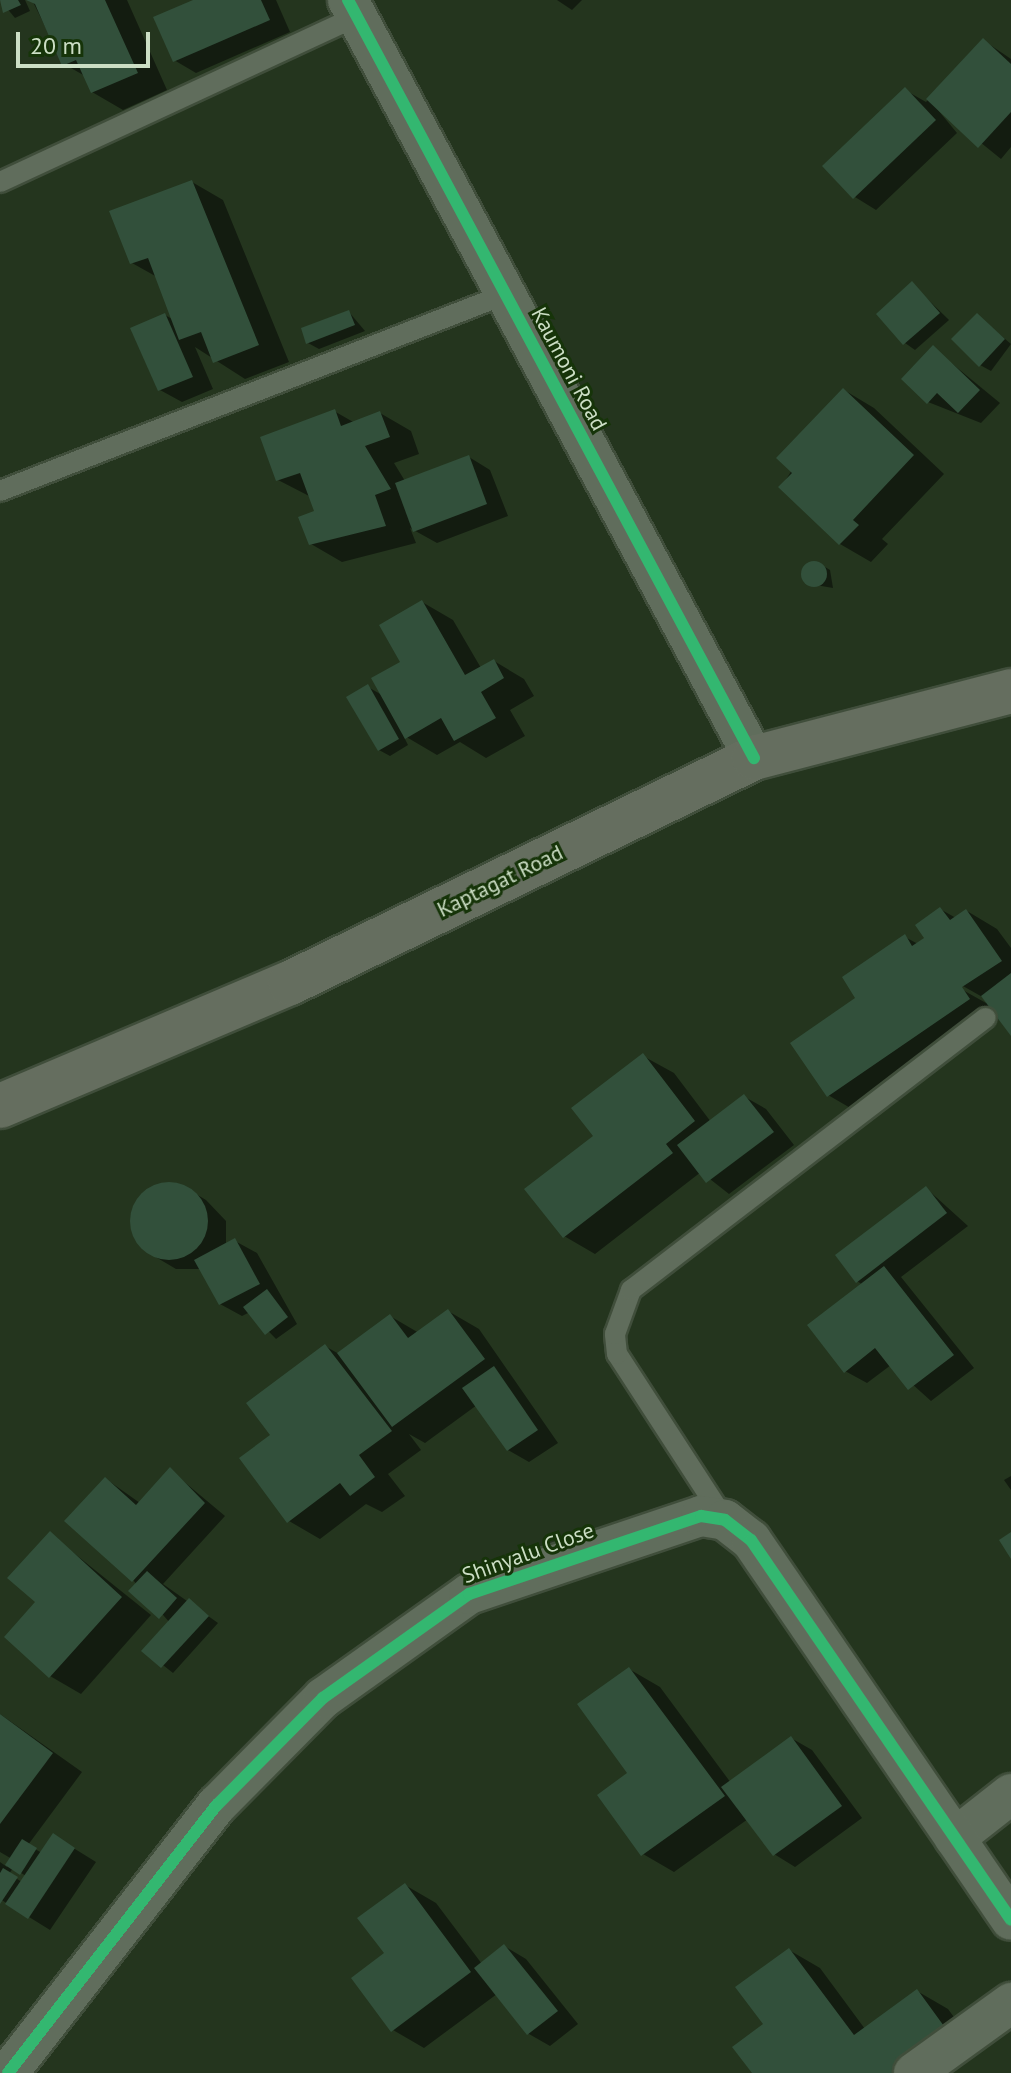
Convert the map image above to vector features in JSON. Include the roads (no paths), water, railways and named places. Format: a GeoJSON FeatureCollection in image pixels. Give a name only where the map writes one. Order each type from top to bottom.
{"type":"FeatureCollection","features":[{"type":"Feature","properties":{"kind":"main road","name":"Kaptagat Road"},"geometry":{"type":"LineString","coordinates":[[0,1106],[290,983],[754,758],[1011,691]]}},
{"type":"Feature","properties":{"kind":"street","name":"Kaumoni Road"},"geometry":{"type":"LineString","coordinates":[[353,8],[754,758]]}},
{"type":"Feature","properties":{"kind":"street","name":"Shinyalu Close"},"geometry":{"type":"LineString","coordinates":[[8,2073],[217,1805],[323,1698],[395,1640],[469,1594],[665,1525],[701,1516],[725,1520]]}},
{"type":"Feature","properties":{"kind":"street"},"geometry":{"type":"LineString","coordinates":[[725,1520],[751,1540],[1011,1920]]}},
{"type":"Feature","properties":{"kind":"street"},"geometry":{"type":"LineString","coordinates":[[955,1838],[1011,1794]]}},
{"type":"Feature","properties":{"kind":"street"},"geometry":{"type":"LineString","coordinates":[[914,2073],[1011,2003]]}},
{"type":"Feature","properties":{"kind":"lane"},"geometry":{"type":"LineString","coordinates":[[0,182],[353,8]]}},
{"type":"Feature","properties":{"kind":"lane"},"geometry":{"type":"LineString","coordinates":[[0,491],[506,294]]}},
{"type":"Feature","properties":{"kind":"lane"},"geometry":{"type":"LineString","coordinates":[[725,1520],[617,1354],[615,1334],[631,1290],[986,1018]]}}]}
